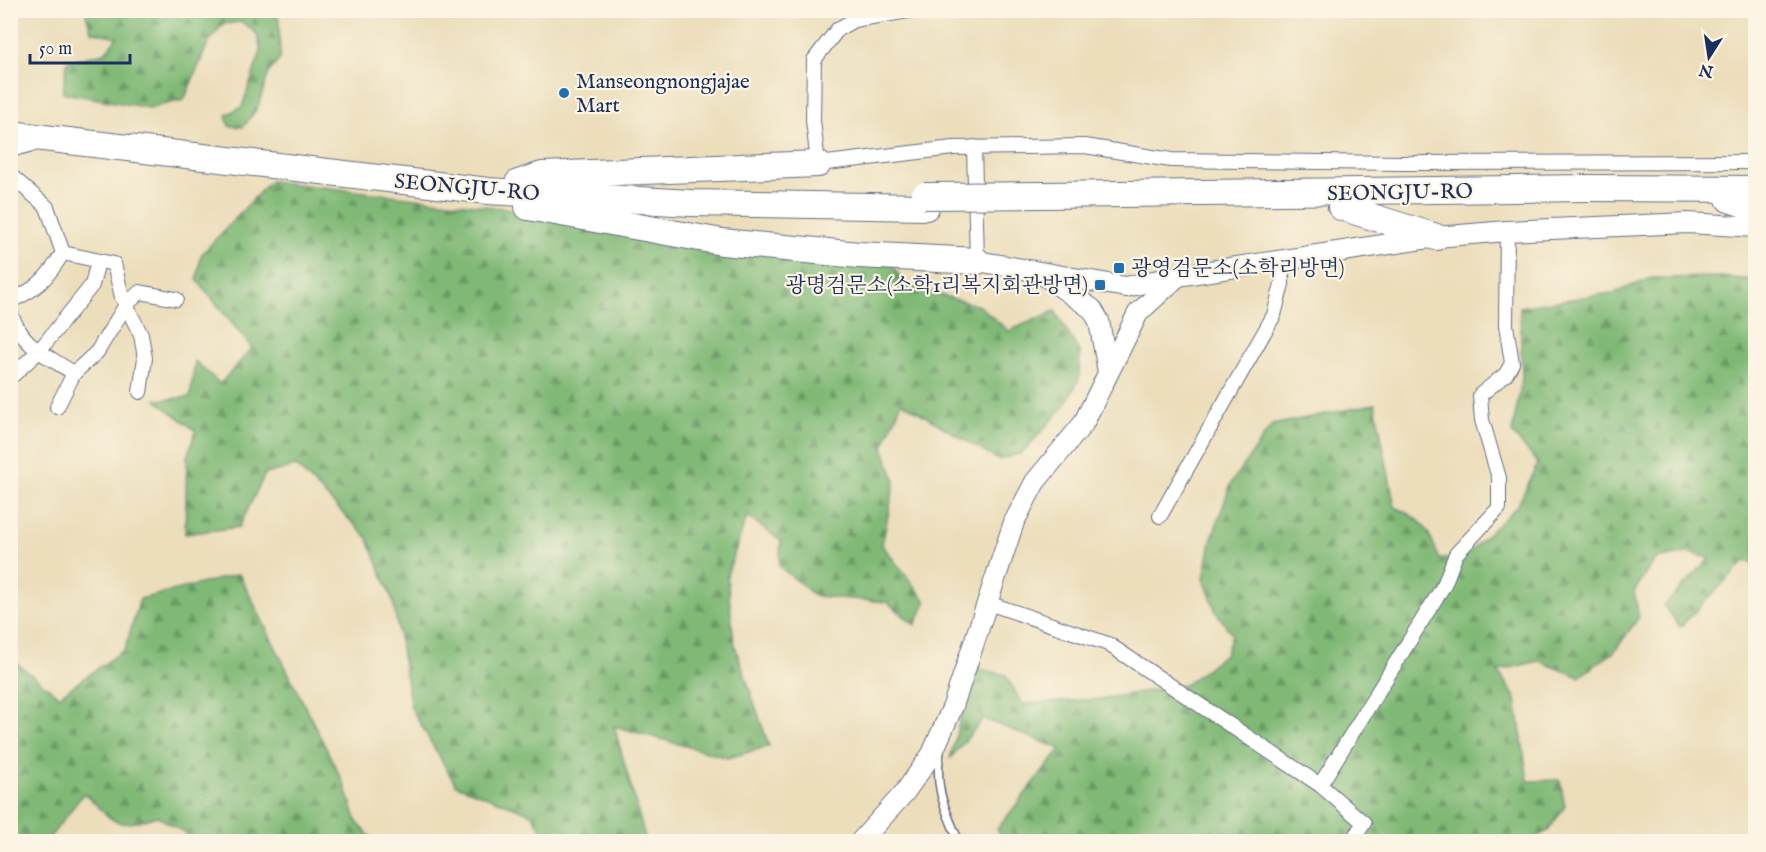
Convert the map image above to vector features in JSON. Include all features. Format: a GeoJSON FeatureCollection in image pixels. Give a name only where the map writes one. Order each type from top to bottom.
{"type":"FeatureCollection","features":[{"type":"Feature","properties":{"kind":"highway","name":"SEONGJU-RO"},"geometry":{"type":"LineString","coordinates":[[10,121],[255,149],[376,168],[518,183],[633,191],[925,201]]}},
{"type":"Feature","properties":{"kind":"highway","name":"SEONGJU-RO"},"geometry":{"type":"LineString","coordinates":[[10,134],[488,191],[691,203],[925,201]]}},
{"type":"Feature","properties":{"kind":"highway"},"geometry":{"type":"LineString","coordinates":[[518,183],[542,175],[818,164]]}},
{"type":"Feature","properties":{"kind":"highway","name":"SEONGJU-RO"},"geometry":{"type":"LineString","coordinates":[[1046,201],[1755,189]]}},
{"type":"Feature","properties":{"kind":"highway"},"geometry":{"type":"LineString","coordinates":[[488,191],[512,203],[684,237],[818,252],[977,261]]}},
{"type":"Feature","properties":{"kind":"highway"},"geometry":{"type":"LineString","coordinates":[[1729,199],[1755,208]]}},
{"type":"Feature","properties":{"kind":"highway","name":"SEONGJU-RO"},"geometry":{"type":"LineString","coordinates":[[1046,201],[1341,207],[1755,200]]}},
{"type":"Feature","properties":{"kind":"highway"},"geometry":{"type":"LineString","coordinates":[[925,201],[1046,201]]}},
{"type":"Feature","properties":{"kind":"highway"},"geometry":{"type":"LineString","coordinates":[[1341,207],[1436,237]]}},
{"type":"Feature","properties":{"kind":"street"},"geometry":{"type":"LineString","coordinates":[[914,10],[854,20],[838,29],[814,60],[813,120],[818,164],[974,147],[1085,146],[1171,160],[1401,163],[1755,162]]}},
{"type":"Feature","properties":{"kind":"street"},"geometry":{"type":"LineString","coordinates":[[10,150],[52,139]]}},
{"type":"Feature","properties":{"kind":"street"},"geometry":{"type":"LineString","coordinates":[[974,147],[977,261],[1126,287],[1177,276],[1436,237],[1507,231],[1688,223],[1755,227]]}},
{"type":"Feature","properties":{"kind":"street"},"geometry":{"type":"LineString","coordinates":[[10,175],[46,207],[63,253]]}},
{"type":"Feature","properties":{"kind":"street"},"geometry":{"type":"LineString","coordinates":[[1320,785],[1444,585],[1456,554],[1499,508],[1499,478],[1482,420],[1480,395],[1506,374],[1512,363],[1506,325],[1507,231]]}},
{"type":"Feature","properties":{"kind":"street"},"geometry":{"type":"LineString","coordinates":[[63,253],[114,264],[126,305],[141,335],[145,358],[140,392]]}},
{"type":"Feature","properties":{"kind":"street"},"geometry":{"type":"LineString","coordinates":[[10,301],[33,291],[48,276],[63,253]]}},
{"type":"Feature","properties":{"kind":"street"},"geometry":{"type":"LineString","coordinates":[[1160,516],[1274,315],[1282,284],[1282,260]]}},
{"type":"Feature","properties":{"kind":"street"},"geometry":{"type":"LineString","coordinates":[[13,375],[39,351],[92,285],[98,261]]}},
{"type":"Feature","properties":{"kind":"street"},"geometry":{"type":"LineString","coordinates":[[1040,272],[1092,309],[1099,321],[1108,372]]}},
{"type":"Feature","properties":{"kind":"street"},"geometry":{"type":"LineString","coordinates":[[860,842],[905,792],[932,754],[944,729],[1014,522],[1035,482],[1083,424],[1138,313],[1177,276]]}},
{"type":"Feature","properties":{"kind":"street"},"geometry":{"type":"LineString","coordinates":[[57,407],[74,373],[97,352],[126,305],[140,292],[176,299]]}},
{"type":"Feature","properties":{"kind":"street"},"geometry":{"type":"LineString","coordinates":[[10,312],[17,332],[39,351],[74,373]]}},
{"type":"Feature","properties":{"kind":"street"},"geometry":{"type":"LineString","coordinates":[[988,603],[1108,644],[1320,785],[1364,823],[1350,842]]}},
{"type":"Feature","properties":{"kind":"lane"},"geometry":{"type":"LineString","coordinates":[[944,729],[937,774],[941,800],[959,842]]}},
{"type":"Feature","properties":{"kind":"green space"},"geometry":{"type":"Polygon","coordinates":[[[85,11],[269,11],[279,18],[280,59],[269,72],[257,109],[243,127],[229,126],[226,115],[242,107],[261,51],[257,34],[242,22],[223,24],[208,43],[184,100],[149,108],[63,93],[67,61],[105,53],[117,37],[91,31],[85,11]]]}},
{"type":"Feature","properties":{"kind":"green space"},"geometry":{"type":"Polygon","coordinates":[[[270,181],[621,222],[890,261],[905,285],[979,306],[1009,331],[1055,311],[1080,353],[1079,379],[1065,405],[1022,453],[998,460],[902,402],[883,447],[895,481],[882,545],[926,601],[915,625],[887,602],[815,596],[779,566],[781,541],[747,516],[727,575],[734,643],[769,746],[728,758],[614,726],[645,837],[641,841],[548,841],[532,814],[456,785],[411,708],[393,601],[367,537],[296,466],[265,474],[239,527],[185,534],[187,457],[196,431],[156,400],[190,397],[195,361],[220,384],[252,348],[197,280],[201,255],[270,181]]]}},
{"type":"Feature","properties":{"kind":"green space"},"geometry":{"type":"Polygon","coordinates":[[[1720,277],[1755,280],[1755,563],[1745,561],[1680,627],[1664,606],[1710,558],[1689,553],[1655,559],[1634,592],[1639,617],[1614,652],[1579,677],[1539,661],[1498,671],[1516,699],[1528,781],[1560,780],[1565,806],[1548,831],[1526,842],[1002,841],[997,829],[1061,749],[983,719],[950,759],[973,668],[1006,675],[1022,704],[1099,699],[1185,685],[1226,653],[1232,634],[1216,612],[1204,579],[1211,541],[1231,483],[1272,425],[1375,404],[1395,507],[1419,521],[1432,540],[1439,559],[1463,558],[1518,505],[1538,463],[1512,433],[1522,379],[1520,307],[1617,292],[1652,278],[1720,277]]]}},
{"type":"Feature","properties":{"kind":"green space"},"geometry":{"type":"Polygon","coordinates":[[[239,574],[345,786],[357,822],[374,841],[191,841],[184,832],[157,816],[131,823],[116,821],[84,793],[47,841],[11,841],[11,659],[59,696],[125,649],[140,599],[239,574]]]}},
{"type":"Feature","properties":{"kind":"place","name":"Manseongnongjajae Mart"},"geometry":{"type":"Point","coordinates":[564,93]}},
{"type":"Feature","properties":{"kind":"place","name":"광영검문소(소학리방면)"},"geometry":{"type":"Point","coordinates":[1119,268]}},
{"type":"Feature","properties":{"kind":"place","name":"광명검문소(소학1리복지회관방면)"},"geometry":{"type":"Point","coordinates":[1100,285]}}]}
